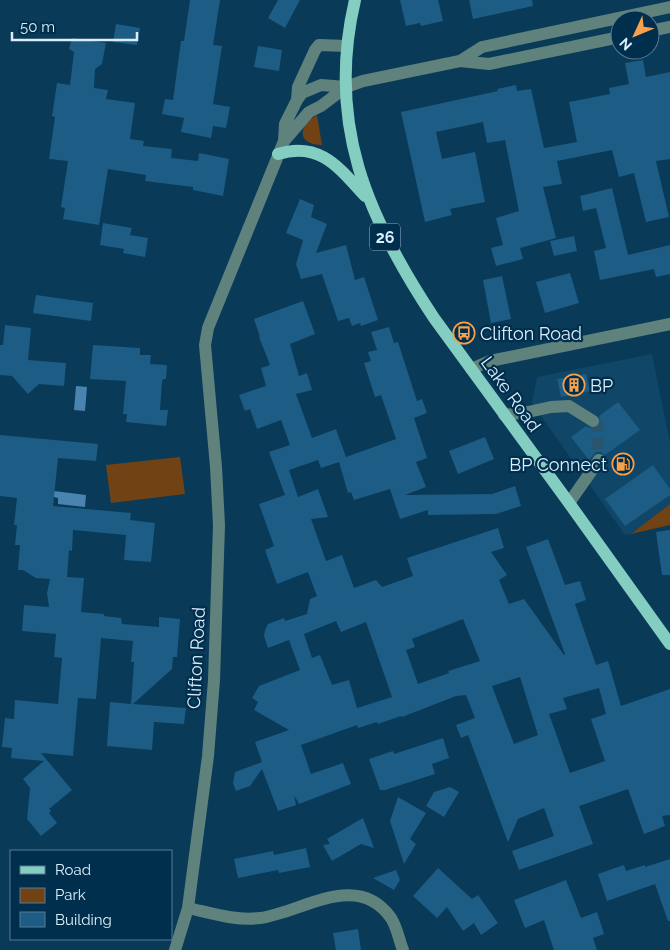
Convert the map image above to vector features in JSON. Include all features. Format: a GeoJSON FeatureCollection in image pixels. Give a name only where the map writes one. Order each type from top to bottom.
{"type":"FeatureCollection","features":[{"type":"Feature","properties":{"kind":"main road","name":"Lake Road"},"geometry":{"type":"LineString","coordinates":[[355,0],[347,46],[346,87],[348,124],[368,199],[380,228],[414,290],[670,644]]}},
{"type":"Feature","properties":{"kind":"main road"},"geometry":{"type":"LineString","coordinates":[[278,154],[300,150],[321,155],[329,160],[368,199]]}},
{"type":"Feature","properties":{"kind":"street"},"geometry":{"type":"LineString","coordinates":[[460,61],[482,47],[670,7]]}},
{"type":"Feature","properties":{"kind":"street"},"geometry":{"type":"LineString","coordinates":[[584,25],[588,44]]}},
{"type":"Feature","properties":{"kind":"street"},"geometry":{"type":"LineString","coordinates":[[525,37],[529,56]]}},
{"type":"Feature","properties":{"kind":"street"},"geometry":{"type":"LineString","coordinates":[[297,100],[302,94],[321,85],[346,87],[363,81],[460,61],[489,64],[610,39]]}},
{"type":"Feature","properties":{"kind":"street","name":"Clifton Road"},"geometry":{"type":"LineString","coordinates":[[284,140],[285,124],[297,100],[298,87],[315,50],[319,45],[347,46]]}},
{"type":"Feature","properties":{"kind":"street","name":"Clifton Road"},"geometry":{"type":"LineString","coordinates":[[175,950],[188,908],[208,756],[214,680],[219,525],[204,344],[208,328],[284,140],[309,112],[321,106],[346,87]]}},
{"type":"Feature","properties":{"kind":"street"},"geometry":{"type":"LineString","coordinates":[[471,369],[488,362],[670,324]]}},
{"type":"Feature","properties":{"kind":"street"},"geometry":{"type":"LineString","coordinates":[[504,415],[569,406],[593,421]]}},
{"type":"Feature","properties":{"kind":"street"},"geometry":{"type":"LineString","coordinates":[[569,503],[599,460]]}},
{"type":"Feature","properties":{"kind":"street"},"geometry":{"type":"LineString","coordinates":[[188,908],[235,919],[257,918],[277,915],[337,895],[354,895],[366,898],[383,909],[392,919],[404,950]]}},
{"type":"Feature","properties":{"kind":"shaded area","name":"BP Connect"},"geometry":{"type":"Polygon","coordinates":[[[652,354],[670,443],[670,504],[631,534],[625,535],[532,403],[537,377],[652,354]]]}},
{"type":"Feature","properties":{"kind":"shaded area"},"geometry":{"type":"Polygon","coordinates":[[[76,386],[87,387],[85,411],[74,410],[76,386]]]}},
{"type":"Feature","properties":{"kind":"shaded area"},"geometry":{"type":"Polygon","coordinates":[[[54,491],[86,495],[85,507],[58,504],[58,498],[54,497],[54,491]]]}},
{"type":"Feature","properties":{"kind":"green space"},"geometry":{"type":"Polygon","coordinates":[[[317,115],[322,145],[308,141],[304,138],[303,134],[306,124],[317,115]]]}},
{"type":"Feature","properties":{"kind":"green space"},"geometry":{"type":"Polygon","coordinates":[[[180,457],[185,494],[111,503],[106,465],[180,457]]]}},
{"type":"Feature","properties":{"kind":"green space"},"geometry":{"type":"Polygon","coordinates":[[[670,504],[670,525],[631,534],[670,504]]]}},
{"type":"Feature","properties":{"kind":"building"},"geometry":{"type":"Polygon","coordinates":[[[190,0],[220,0],[213,45],[222,46],[213,104],[230,107],[226,128],[213,126],[211,138],[181,132],[184,118],[162,114],[165,99],[173,100],[181,41],[184,41],[190,0]]]}},
{"type":"Feature","properties":{"kind":"building"},"geometry":{"type":"Polygon","coordinates":[[[278,0],[300,0],[285,28],[268,18],[278,0]]]}},
{"type":"Feature","properties":{"kind":"building"},"geometry":{"type":"Polygon","coordinates":[[[400,0],[438,0],[443,21],[421,26],[420,23],[406,26],[400,0]]]}},
{"type":"Feature","properties":{"kind":"building"},"geometry":{"type":"Polygon","coordinates":[[[469,0],[532,0],[533,6],[473,19],[469,0]]]}},
{"type":"Feature","properties":{"kind":"building"},"geometry":{"type":"Polygon","coordinates":[[[116,24],[140,28],[137,45],[113,42],[116,24]]]}},
{"type":"Feature","properties":{"kind":"building"},"geometry":{"type":"Polygon","coordinates":[[[72,38],[106,43],[102,64],[95,69],[94,88],[108,90],[106,99],[135,103],[130,139],[144,141],[143,146],[172,149],[171,158],[198,161],[199,153],[229,159],[223,196],[193,190],[193,187],[145,181],[146,175],[108,169],[99,225],[63,219],[65,208],[61,207],[68,161],[49,159],[55,117],[52,116],[57,83],[70,85],[74,52],[69,49],[72,38]]]}},
{"type":"Feature","properties":{"kind":"building"},"geometry":{"type":"Polygon","coordinates":[[[258,46],[282,50],[279,71],[254,67],[258,46]]]}},
{"type":"Feature","properties":{"kind":"building"},"geometry":{"type":"Polygon","coordinates":[[[643,60],[646,77],[670,72],[670,159],[656,161],[669,217],[646,222],[634,173],[619,177],[612,150],[557,161],[562,184],[543,187],[556,238],[520,248],[523,259],[496,266],[491,248],[503,245],[496,218],[519,211],[505,140],[487,143],[483,122],[436,132],[442,159],[475,152],[485,202],[450,209],[452,215],[425,222],[401,112],[498,91],[497,89],[516,85],[517,91],[531,89],[544,148],[577,142],[569,102],[610,94],[609,88],[629,84],[625,63],[643,60]]]}},
{"type":"Feature","properties":{"kind":"building"},"geometry":{"type":"Polygon","coordinates":[[[612,188],[628,255],[670,245],[670,274],[656,277],[654,269],[600,280],[594,251],[606,248],[596,208],[583,211],[580,196],[612,188]]]}},
{"type":"Feature","properties":{"kind":"building"},"geometry":{"type":"Polygon","coordinates":[[[300,199],[314,205],[311,217],[327,224],[316,253],[346,245],[355,280],[364,277],[378,320],[361,326],[360,323],[352,326],[349,318],[338,321],[322,274],[301,279],[296,264],[303,240],[286,233],[300,199]]]}},
{"type":"Feature","properties":{"kind":"building"},"geometry":{"type":"Polygon","coordinates":[[[103,223],[132,228],[130,235],[148,238],[145,257],[123,253],[124,249],[100,245],[103,223]]]}},
{"type":"Feature","properties":{"kind":"building"},"geometry":{"type":"Polygon","coordinates":[[[574,236],[577,251],[554,256],[550,241],[574,236]]]}},
{"type":"Feature","properties":{"kind":"building"},"geometry":{"type":"Polygon","coordinates":[[[570,273],[579,303],[545,313],[536,282],[570,273]]]}},
{"type":"Feature","properties":{"kind":"building"},"geometry":{"type":"Polygon","coordinates":[[[502,276],[511,319],[491,323],[483,280],[502,276]]]}},
{"type":"Feature","properties":{"kind":"building"},"geometry":{"type":"Polygon","coordinates":[[[36,295],[93,303],[91,321],[33,313],[36,295]]]}},
{"type":"Feature","properties":{"kind":"building"},"geometry":{"type":"Polygon","coordinates":[[[303,301],[315,334],[290,344],[299,376],[307,373],[312,390],[296,394],[312,438],[336,429],[346,457],[396,439],[381,395],[375,397],[364,363],[371,361],[368,352],[377,350],[371,332],[389,327],[394,343],[398,342],[417,401],[422,399],[427,413],[414,418],[427,458],[416,462],[426,487],[405,495],[492,494],[515,486],[521,506],[496,514],[428,515],[428,510],[400,519],[390,489],[354,500],[351,492],[348,493],[339,462],[321,468],[318,460],[289,470],[298,497],[318,489],[328,517],[311,519],[326,561],[342,555],[354,588],[376,580],[382,587],[413,576],[407,558],[498,528],[504,548],[491,552],[507,575],[499,580],[509,604],[524,599],[564,655],[526,547],[548,539],[565,585],[580,581],[586,600],[575,604],[596,665],[608,661],[621,706],[670,689],[670,815],[662,816],[665,826],[644,834],[628,789],[579,806],[593,844],[519,870],[512,851],[554,836],[544,808],[518,819],[508,842],[468,735],[461,738],[456,725],[475,718],[466,695],[456,696],[402,717],[378,724],[377,722],[358,728],[357,725],[301,745],[311,774],[343,763],[351,784],[299,804],[294,795],[296,805],[278,811],[262,769],[250,786],[236,791],[233,783],[235,772],[262,762],[255,742],[289,730],[254,710],[258,702],[252,698],[259,686],[300,670],[289,640],[268,648],[264,636],[265,630],[268,624],[284,618],[285,621],[307,614],[310,599],[317,596],[308,572],[277,584],[265,550],[274,546],[259,504],[285,495],[269,452],[290,445],[281,420],[257,429],[250,409],[245,411],[239,395],[266,386],[261,368],[270,365],[254,319],[303,301]],[[463,619],[412,639],[415,647],[406,650],[418,684],[449,673],[448,671],[480,661],[463,619]],[[336,621],[304,634],[312,658],[320,655],[332,685],[349,680],[357,708],[392,697],[366,622],[341,632],[336,621]],[[520,677],[492,686],[514,744],[538,735],[520,677]],[[599,688],[563,698],[567,709],[549,714],[570,773],[605,761],[591,719],[606,714],[599,688]]]}},
{"type":"Feature","properties":{"kind":"building"},"geometry":{"type":"Polygon","coordinates":[[[5,325],[31,328],[28,360],[66,363],[64,386],[39,384],[28,394],[12,376],[0,375],[0,345],[3,345],[5,325]]]}},
{"type":"Feature","properties":{"kind":"building"},"geometry":{"type":"Polygon","coordinates":[[[93,345],[140,348],[140,355],[151,355],[150,364],[167,365],[166,379],[163,379],[162,382],[160,410],[168,410],[166,426],[126,422],[127,414],[123,414],[126,381],[90,379],[93,345]]]}},
{"type":"Feature","properties":{"kind":"building","name":"BP"},"geometry":{"type":"Polygon","coordinates":[[[586,374],[590,391],[561,397],[557,379],[586,374]]]}},
{"type":"Feature","properties":{"kind":"building"},"geometry":{"type":"Polygon","coordinates":[[[618,402],[640,430],[605,455],[596,452],[589,460],[571,437],[586,426],[592,429],[597,428],[601,422],[599,416],[618,402]]]}},
{"type":"Feature","properties":{"kind":"building"},"geometry":{"type":"Polygon","coordinates":[[[0,435],[98,444],[96,461],[58,458],[53,506],[131,513],[130,520],[155,523],[151,562],[124,560],[126,535],[73,530],[72,551],[69,550],[67,577],[84,578],[81,612],[121,618],[122,624],[159,627],[159,617],[180,619],[177,657],[173,657],[172,669],[133,704],[186,708],[184,724],[154,722],[152,750],[107,746],[110,702],[131,704],[134,662],[131,662],[133,641],[101,638],[96,699],[78,698],[73,756],[41,753],[72,790],[49,809],[51,811],[49,813],[57,823],[41,836],[27,819],[30,788],[23,779],[44,761],[11,758],[12,748],[2,747],[5,718],[14,719],[15,700],[58,704],[62,658],[54,657],[56,634],[22,631],[24,605],[49,607],[47,593],[50,579],[36,578],[23,570],[18,570],[20,545],[15,545],[17,525],[14,525],[17,498],[0,496],[0,435]]]}},
{"type":"Feature","properties":{"kind":"building"},"geometry":{"type":"Polygon","coordinates":[[[485,437],[494,459],[458,474],[449,451],[485,437]]]}},
{"type":"Feature","properties":{"kind":"building"},"geometry":{"type":"Polygon","coordinates":[[[653,465],[670,489],[670,495],[625,526],[605,499],[653,465]]]}},
{"type":"Feature","properties":{"kind":"building"},"geometry":{"type":"Polygon","coordinates":[[[670,530],[670,575],[662,575],[656,532],[670,530]]]}},
{"type":"Feature","properties":{"kind":"building"},"geometry":{"type":"Polygon","coordinates":[[[443,738],[449,758],[432,764],[435,774],[380,790],[369,759],[393,751],[394,754],[443,738]]]}},
{"type":"Feature","properties":{"kind":"building"},"geometry":{"type":"Polygon","coordinates":[[[450,787],[459,792],[444,817],[426,806],[434,792],[450,787]]]}},
{"type":"Feature","properties":{"kind":"building"},"geometry":{"type":"Polygon","coordinates":[[[398,797],[426,813],[410,839],[416,844],[404,864],[390,821],[398,797]]]}},
{"type":"Feature","properties":{"kind":"building"},"geometry":{"type":"Polygon","coordinates":[[[363,818],[374,848],[361,844],[332,861],[323,845],[330,844],[327,839],[363,818]]]}},
{"type":"Feature","properties":{"kind":"building"},"geometry":{"type":"Polygon","coordinates":[[[306,848],[310,867],[279,873],[278,870],[238,878],[234,859],[273,851],[274,855],[306,848]]]}},
{"type":"Feature","properties":{"kind":"building"},"geometry":{"type":"Polygon","coordinates":[[[670,859],[670,921],[668,921],[655,884],[607,901],[598,874],[624,865],[626,871],[670,859]]]}},
{"type":"Feature","properties":{"kind":"building"},"geometry":{"type":"Polygon","coordinates":[[[438,868],[472,899],[478,895],[498,923],[481,935],[474,923],[463,931],[447,907],[437,918],[413,896],[438,868]]]}},
{"type":"Feature","properties":{"kind":"building"},"geometry":{"type":"Polygon","coordinates":[[[396,870],[400,880],[394,890],[373,878],[396,870]]]}},
{"type":"Feature","properties":{"kind":"building"},"geometry":{"type":"Polygon","coordinates":[[[566,880],[581,918],[597,912],[604,934],[593,938],[597,950],[554,950],[544,920],[525,928],[514,900],[566,880]]]}},
{"type":"Feature","properties":{"kind":"building"},"geometry":{"type":"Polygon","coordinates":[[[358,929],[361,950],[336,950],[333,933],[358,929]]]}},
{"type":"Feature","properties":{"kind":"tunnel"},"geometry":{"type":"LineString","coordinates":[[593,421],[597,425],[599,460]]}},
{"type":"Feature","properties":{"kind":"place","name":"Clifton Road"},"geometry":{"type":"Point","coordinates":[464,333]}},
{"type":"Feature","properties":{"kind":"place","name":"BP"},"geometry":{"type":"Point","coordinates":[574,385]}},
{"type":"Feature","properties":{"kind":"place","name":"BP Connect"},"geometry":{"type":"Point","coordinates":[623,464]}}]}
